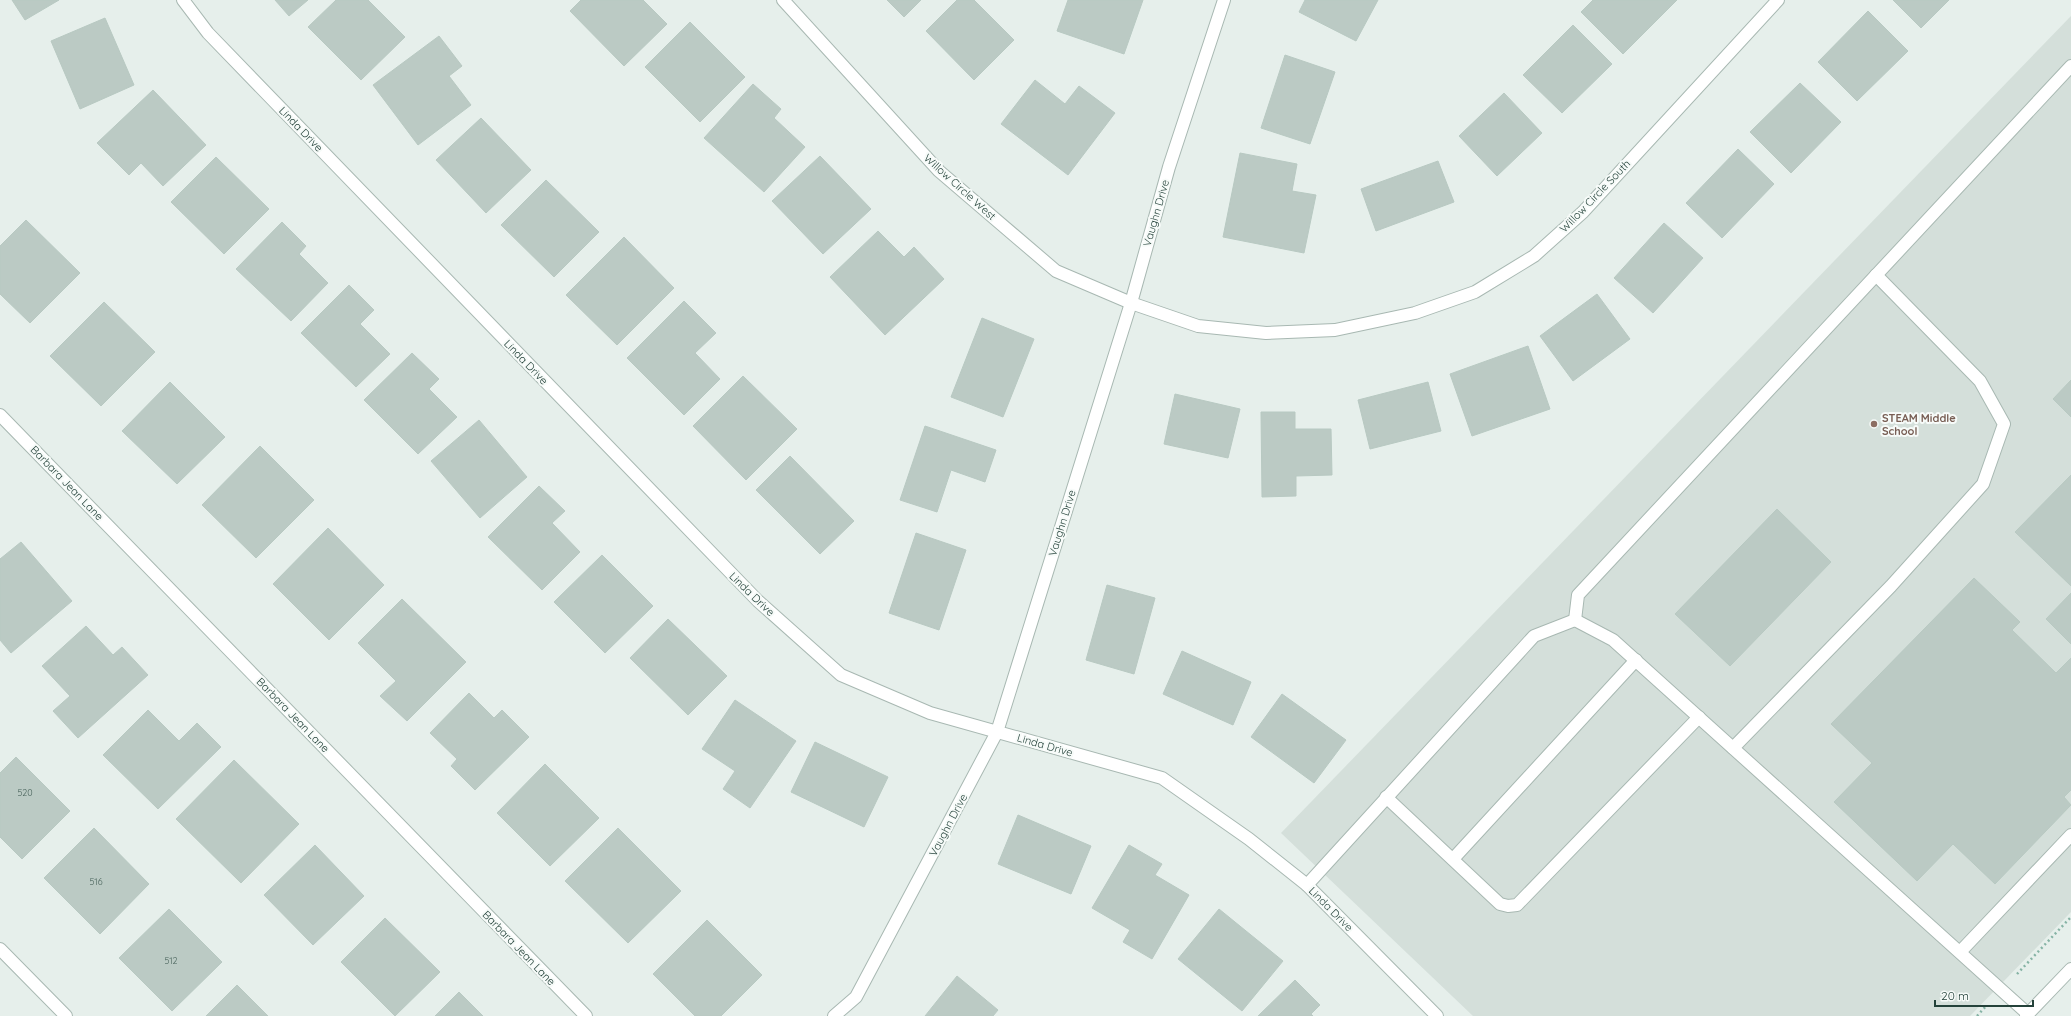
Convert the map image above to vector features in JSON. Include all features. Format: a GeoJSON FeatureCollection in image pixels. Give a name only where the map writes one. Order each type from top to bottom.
{"type":"FeatureCollection","features":[{"type":"Feature","properties":{"kind":"street","name":"Linda Drive"},"geometry":{"type":"LineString","coordinates":[[183,0],[213,38],[758,600],[841,675],[930,713],[1162,778],[1249,839],[1307,885],[1437,1016]]}},
{"type":"Feature","properties":{"kind":"street","name":"Willow Circle West"},"geometry":{"type":"LineString","coordinates":[[783,0],[940,172],[1056,271],[1131,303]]}},
{"type":"Feature","properties":{"kind":"street","name":"Vaughn Drive"},"geometry":{"type":"LineString","coordinates":[[834,1016],[856,997],[997,732],[1131,303],[1169,167],[1224,0]]}},
{"type":"Feature","properties":{"kind":"street","name":"Willow Circle South"},"geometry":{"type":"LineString","coordinates":[[1131,303],[1198,326],[1266,333],[1335,330],[1415,312],[1475,292],[1534,256],[1583,212],[1778,0]]}},
{"type":"Feature","properties":{"kind":"street"},"geometry":{"type":"LineString","coordinates":[[1575,620],[1578,595],[2071,66]]}},
{"type":"Feature","properties":{"kind":"street"},"geometry":{"type":"LineString","coordinates":[[1733,748],[1891,586],[1983,484],[2004,424],[1980,381],[1876,275]]}},
{"type":"Feature","properties":{"kind":"street","name":"Barbara Jean Lane"},"geometry":{"type":"LineString","coordinates":[[0,415],[586,1016]]}},
{"type":"Feature","properties":{"kind":"street"},"geometry":{"type":"LineString","coordinates":[[1307,885],[1534,636],[1575,620],[1612,640],[1636,660],[2028,1015],[2071,970]]}},
{"type":"Feature","properties":{"kind":"street"},"geometry":{"type":"LineString","coordinates":[[1453,859],[1636,660]]}},
{"type":"Feature","properties":{"kind":"street"},"geometry":{"type":"LineString","coordinates":[[1386,797],[1500,904],[1508,906],[1517,905],[1699,717]]}},
{"type":"Feature","properties":{"kind":"street"},"geometry":{"type":"LineString","coordinates":[[1960,952],[2071,835]]}},
{"type":"Feature","properties":{"kind":"street"},"geometry":{"type":"LineString","coordinates":[[0,949],[66,1016]]}},
{"type":"Feature","properties":{"kind":"path"},"geometry":{"type":"LineString","coordinates":[[1977,1016],[2071,917]]}},
{"type":"Feature","properties":{"kind":"shaded area","name":"STEAM Middle School"},"geometry":{"type":"Polygon","coordinates":[[[2071,16],[2071,912],[1970,1016],[1473,1016],[1281,833],[2071,16]]]}},
{"type":"Feature","properties":{"kind":"building"},"geometry":{"type":"Polygon","coordinates":[[[12,0],[59,0],[25,20],[12,0]]]}},
{"type":"Feature","properties":{"kind":"building"},"geometry":{"type":"Polygon","coordinates":[[[275,0],[308,0],[289,16],[275,0]]]}},
{"type":"Feature","properties":{"kind":"building"},"geometry":{"type":"Polygon","coordinates":[[[336,0],[368,0],[405,37],[361,80],[308,27],[336,0]]]}},
{"type":"Feature","properties":{"kind":"building"},"geometry":{"type":"Polygon","coordinates":[[[581,0],[643,0],[667,24],[624,66],[570,11],[581,0]]]}},
{"type":"Feature","properties":{"kind":"building"},"geometry":{"type":"Polygon","coordinates":[[[887,0],[921,0],[904,17],[887,0]]]}},
{"type":"Feature","properties":{"kind":"building"},"geometry":{"type":"Polygon","coordinates":[[[957,0],[974,0],[1014,40],[974,80],[926,31],[957,0]]]}},
{"type":"Feature","properties":{"kind":"building"},"geometry":{"type":"Polygon","coordinates":[[[1068,0],[1143,0],[1124,54],[1057,31],[1068,0]]]}},
{"type":"Feature","properties":{"kind":"building"},"geometry":{"type":"Polygon","coordinates":[[[1305,0],[1378,0],[1356,41],[1299,12],[1305,0]]]}},
{"type":"Feature","properties":{"kind":"building"},"geometry":{"type":"Polygon","coordinates":[[[1593,0],[1677,0],[1623,54],[1581,12],[1593,0]]]}},
{"type":"Feature","properties":{"kind":"building"},"geometry":{"type":"Polygon","coordinates":[[[1893,0],[1949,0],[1921,28],[1893,0]]]}},
{"type":"Feature","properties":{"kind":"building"},"geometry":{"type":"Polygon","coordinates":[[[1868,11],[1908,51],[1857,101],[1818,62],[1868,11]]]}},
{"type":"Feature","properties":{"kind":"building"},"geometry":{"type":"Polygon","coordinates":[[[105,18],[134,85],[80,109],[51,41],[105,18]]]}},
{"type":"Feature","properties":{"kind":"building"},"geometry":{"type":"Polygon","coordinates":[[[690,22],[745,77],[700,122],[645,67],[690,22]]]}},
{"type":"Feature","properties":{"kind":"building"},"geometry":{"type":"Polygon","coordinates":[[[1573,25],[1612,64],[1562,113],[1523,75],[1573,25]]]}},
{"type":"Feature","properties":{"kind":"building"},"geometry":{"type":"Polygon","coordinates":[[[439,36],[462,66],[449,76],[471,105],[418,145],[373,85],[439,36]]]}},
{"type":"Feature","properties":{"kind":"building"},"geometry":{"type":"Polygon","coordinates":[[[1285,55],[1335,72],[1310,144],[1261,128],[1285,55]]]}},
{"type":"Feature","properties":{"kind":"building"},"geometry":{"type":"Polygon","coordinates":[[[1035,80],[1065,104],[1079,86],[1115,113],[1068,175],[1001,124],[1035,80]]]}},
{"type":"Feature","properties":{"kind":"building"},"geometry":{"type":"Polygon","coordinates":[[[1800,83],[1841,122],[1791,173],[1750,132],[1800,83]]]}},
{"type":"Feature","properties":{"kind":"building"},"geometry":{"type":"Polygon","coordinates":[[[753,84],[781,109],[774,118],[805,147],[764,192],[704,138],[753,84]]]}},
{"type":"Feature","properties":{"kind":"building"},"geometry":{"type":"Polygon","coordinates":[[[153,90],[206,145],[163,186],[141,163],[129,175],[97,143],[153,90]]]}},
{"type":"Feature","properties":{"kind":"building"},"geometry":{"type":"Polygon","coordinates":[[[1504,93],[1542,133],[1497,176],[1459,136],[1504,93]]]}},
{"type":"Feature","properties":{"kind":"building"},"geometry":{"type":"Polygon","coordinates":[[[481,118],[531,170],[486,213],[436,160],[481,118]]]}},
{"type":"Feature","properties":{"kind":"building"},"geometry":{"type":"Polygon","coordinates":[[[1738,149],[1774,184],[1722,238],[1686,203],[1738,149]]]}},
{"type":"Feature","properties":{"kind":"building"},"geometry":{"type":"Polygon","coordinates":[[[1240,153],[1297,164],[1292,191],[1316,195],[1304,253],[1223,237],[1240,153]]]}},
{"type":"Feature","properties":{"kind":"building"},"geometry":{"type":"Polygon","coordinates":[[[820,156],[871,209],[823,254],[772,201],[820,156]]]}},
{"type":"Feature","properties":{"kind":"building"},"geometry":{"type":"Polygon","coordinates":[[[216,157],[269,209],[224,254],[171,202],[216,157]]]}},
{"type":"Feature","properties":{"kind":"building"},"geometry":{"type":"Polygon","coordinates":[[[1438,161],[1454,202],[1376,231],[1361,189],[1438,161]]]}},
{"type":"Feature","properties":{"kind":"building"},"geometry":{"type":"Polygon","coordinates":[[[546,180],[599,232],[554,277],[501,225],[546,180]]]}},
{"type":"Feature","properties":{"kind":"building"},"geometry":{"type":"Polygon","coordinates":[[[26,220],[80,273],[30,323],[0,294],[0,246],[26,220]]]}},
{"type":"Feature","properties":{"kind":"building"},"geometry":{"type":"Polygon","coordinates":[[[282,222],[306,246],[299,254],[328,283],[291,321],[236,269],[282,222]]]}},
{"type":"Feature","properties":{"kind":"building"},"geometry":{"type":"Polygon","coordinates":[[[1664,223],[1703,258],[1653,313],[1614,278],[1664,223]]]}},
{"type":"Feature","properties":{"kind":"building"},"geometry":{"type":"Polygon","coordinates":[[[878,231],[904,257],[914,247],[944,279],[885,335],[830,277],[878,231]]]}},
{"type":"Feature","properties":{"kind":"building"},"geometry":{"type":"Polygon","coordinates":[[[624,237],[674,288],[617,345],[566,295],[624,237]]]}},
{"type":"Feature","properties":{"kind":"building"},"geometry":{"type":"Polygon","coordinates":[[[349,285],[374,310],[360,324],[390,354],[356,387],[301,333],[349,285]]]}},
{"type":"Feature","properties":{"kind":"building"},"geometry":{"type":"Polygon","coordinates":[[[1597,294],[1630,339],[1573,381],[1540,336],[1597,294]]]}},
{"type":"Feature","properties":{"kind":"building"},"geometry":{"type":"Polygon","coordinates":[[[684,301],[716,333],[695,353],[720,379],[684,415],[627,358],[684,301]]]}},
{"type":"Feature","properties":{"kind":"building"},"geometry":{"type":"Polygon","coordinates":[[[104,302],[155,352],[101,406],[50,356],[104,302]]]}},
{"type":"Feature","properties":{"kind":"building"},"geometry":{"type":"Polygon","coordinates":[[[982,318],[1034,339],[1003,417],[951,397],[982,318]]]}},
{"type":"Feature","properties":{"kind":"building"},"geometry":{"type":"Polygon","coordinates":[[[1528,346],[1550,409],[1472,436],[1450,374],[1528,346]]]}},
{"type":"Feature","properties":{"kind":"building"},"geometry":{"type":"Polygon","coordinates":[[[412,353],[439,379],[429,389],[457,417],[418,454],[364,400],[412,353]]]}},
{"type":"Feature","properties":{"kind":"building"},"geometry":{"type":"Polygon","coordinates":[[[743,376],[797,429],[746,480],[693,426],[743,376]]]}},
{"type":"Feature","properties":{"kind":"building"},"geometry":{"type":"Polygon","coordinates":[[[2071,380],[2071,417],[2053,399],[2071,380]]]}},
{"type":"Feature","properties":{"kind":"building"},"geometry":{"type":"Polygon","coordinates":[[[170,382],[225,437],[177,484],[122,431],[170,382]]]}},
{"type":"Feature","properties":{"kind":"building"},"geometry":{"type":"Polygon","coordinates":[[[1428,382],[1441,431],[1370,449],[1358,400],[1428,382]]]}},
{"type":"Feature","properties":{"kind":"building"},"geometry":{"type":"Polygon","coordinates":[[[1175,394],[1240,409],[1228,458],[1164,444],[1175,394]]]}},
{"type":"Feature","properties":{"kind":"building"},"geometry":{"type":"Polygon","coordinates":[[[1261,412],[1295,412],[1295,429],[1331,429],[1332,475],[1296,476],[1296,496],[1262,497],[1261,412]]]}},
{"type":"Feature","properties":{"kind":"building"},"geometry":{"type":"Polygon","coordinates":[[[479,420],[527,477],[480,518],[431,461],[479,420]]]}},
{"type":"Feature","properties":{"kind":"building"},"geometry":{"type":"Polygon","coordinates":[[[925,426],[996,450],[985,482],[951,470],[937,512],[900,500],[925,426]]]}},
{"type":"Feature","properties":{"kind":"building"},"geometry":{"type":"Polygon","coordinates":[[[260,446],[314,500],[256,558],[202,505],[260,446]]]}},
{"type":"Feature","properties":{"kind":"building"},"geometry":{"type":"Polygon","coordinates":[[[790,456],[854,521],[820,554],[756,490],[790,456]]]}},
{"type":"Feature","properties":{"kind":"building"},"geometry":{"type":"Polygon","coordinates":[[[2071,475],[2071,586],[2015,532],[2071,475]]]}},
{"type":"Feature","properties":{"kind":"building"},"geometry":{"type":"Polygon","coordinates":[[[539,486],[565,511],[552,523],[580,552],[542,590],[488,537],[539,486]]]}},
{"type":"Feature","properties":{"kind":"building"},"geometry":{"type":"Polygon","coordinates":[[[1777,509],[1831,562],[1730,666],[1675,614],[1777,509]]]}},
{"type":"Feature","properties":{"kind":"building"},"geometry":{"type":"Polygon","coordinates":[[[328,528],[384,585],[329,640],[273,584],[328,528]]]}},
{"type":"Feature","properties":{"kind":"building"},"geometry":{"type":"Polygon","coordinates":[[[916,533],[966,550],[939,630],[889,613],[916,533]]]}},
{"type":"Feature","properties":{"kind":"building"},"geometry":{"type":"Polygon","coordinates":[[[21,542],[72,601],[11,653],[0,640],[0,559],[21,542]]]}},
{"type":"Feature","properties":{"kind":"building"},"geometry":{"type":"Polygon","coordinates":[[[602,555],[653,606],[605,653],[554,602],[602,555]]]}},
{"type":"Feature","properties":{"kind":"building"},"geometry":{"type":"Polygon","coordinates":[[[1974,578],[2020,622],[2012,630],[2056,673],[2071,658],[2071,790],[2064,797],[2071,805],[1995,884],[1953,844],[1917,881],[1834,802],[1872,763],[1831,724],[1974,578]]]}},
{"type":"Feature","properties":{"kind":"building"},"geometry":{"type":"Polygon","coordinates":[[[1107,585],[1155,598],[1134,674],[1086,660],[1107,585]]]}},
{"type":"Feature","properties":{"kind":"building"},"geometry":{"type":"Polygon","coordinates":[[[2071,593],[2071,644],[2046,619],[2071,593]]]}},
{"type":"Feature","properties":{"kind":"building"},"geometry":{"type":"Polygon","coordinates":[[[402,599],[466,662],[407,721],[380,696],[396,681],[358,643],[402,599]]]}},
{"type":"Feature","properties":{"kind":"building"},"geometry":{"type":"Polygon","coordinates":[[[668,619],[727,676],[688,715],[630,658],[668,619]]]}},
{"type":"Feature","properties":{"kind":"building"},"geometry":{"type":"Polygon","coordinates":[[[86,626],[113,655],[122,647],[148,675],[78,738],[53,711],[70,696],[42,666],[86,626]]]}},
{"type":"Feature","properties":{"kind":"building"},"geometry":{"type":"Polygon","coordinates":[[[1182,651],[1251,682],[1233,725],[1163,694],[1182,651]]]}},
{"type":"Feature","properties":{"kind":"building"},"geometry":{"type":"Polygon","coordinates":[[[469,693],[494,718],[502,710],[529,737],[475,790],[451,766],[457,759],[430,733],[469,693]]]}},
{"type":"Feature","properties":{"kind":"building"},"geometry":{"type":"Polygon","coordinates":[[[1282,694],[1346,740],[1314,783],[1251,737],[1282,694]]]}},
{"type":"Feature","properties":{"kind":"building"},"geometry":{"type":"Polygon","coordinates":[[[735,700],[796,741],[750,808],[723,789],[735,771],[702,749],[735,700]]]}},
{"type":"Feature","properties":{"kind":"building"},"geometry":{"type":"Polygon","coordinates":[[[148,710],[179,741],[197,723],[221,747],[158,809],[103,755],[148,710]]]}},
{"type":"Feature","properties":{"kind":"building"},"geometry":{"type":"Polygon","coordinates":[[[815,742],[888,777],[864,827],[791,792],[815,742]]]}},
{"type":"Feature","properties":{"kind":"building"},"geometry":{"type":"Polygon","coordinates":[[[16,757],[70,811],[22,859],[0,837],[0,773],[16,757]]]}},
{"type":"Feature","properties":{"kind":"building"},"geometry":{"type":"Polygon","coordinates":[[[234,760],[299,824],[241,883],[176,819],[234,760]]]}},
{"type":"Feature","properties":{"kind":"building"},"geometry":{"type":"Polygon","coordinates":[[[545,764],[599,818],[550,866],[497,813],[545,764]]]}},
{"type":"Feature","properties":{"kind":"building"},"geometry":{"type":"Polygon","coordinates":[[[1018,815],[1091,846],[1071,894],[998,864],[1018,815]]]}},
{"type":"Feature","properties":{"kind":"building"},"geometry":{"type":"Polygon","coordinates":[[[94,828],[149,884],[100,934],[44,878],[94,828]]]}},
{"type":"Feature","properties":{"kind":"building"},"geometry":{"type":"Polygon","coordinates":[[[618,828],[681,891],[628,943],[565,881],[618,828]]]}},
{"type":"Feature","properties":{"kind":"building"},"geometry":{"type":"Polygon","coordinates":[[[315,845],[364,896],[313,945],[264,895],[315,845]]]}},
{"type":"Feature","properties":{"kind":"building"},"geometry":{"type":"Polygon","coordinates":[[[1129,845],[1162,864],[1155,875],[1189,895],[1152,959],[1123,942],[1130,930],[1092,908],[1129,845]]]}},
{"type":"Feature","properties":{"kind":"building"},"geometry":{"type":"Polygon","coordinates":[[[169,909],[222,962],[172,1011],[119,958],[169,909]]]}},
{"type":"Feature","properties":{"kind":"building"},"geometry":{"type":"Polygon","coordinates":[[[1219,909],[1283,961],[1242,1011],[1178,959],[1219,909]]]}},
{"type":"Feature","properties":{"kind":"building"},"geometry":{"type":"Polygon","coordinates":[[[385,918],[440,972],[395,1016],[341,962],[385,918]]]}},
{"type":"Feature","properties":{"kind":"building"},"geometry":{"type":"Polygon","coordinates":[[[707,920],[762,975],[721,1016],[695,1016],[653,974],[707,920]]]}},
{"type":"Feature","properties":{"kind":"building"},"geometry":{"type":"Polygon","coordinates":[[[957,976],[998,1010],[993,1016],[925,1016],[957,976]]]}},
{"type":"Feature","properties":{"kind":"building"},"geometry":{"type":"Polygon","coordinates":[[[1295,980],[1320,1005],[1311,1014],[1313,1016],[1258,1016],[1295,980]]]}},
{"type":"Feature","properties":{"kind":"building"},"geometry":{"type":"Polygon","coordinates":[[[237,985],[268,1016],[206,1016],[237,985]]]}},
{"type":"Feature","properties":{"kind":"building"},"geometry":{"type":"Polygon","coordinates":[[[459,992],[483,1016],[435,1016],[459,992]]]}},
{"type":"Feature","properties":{"kind":"place","name":"STEAM Middle School"},"geometry":{"type":"Point","coordinates":[1874,424]}}]}
